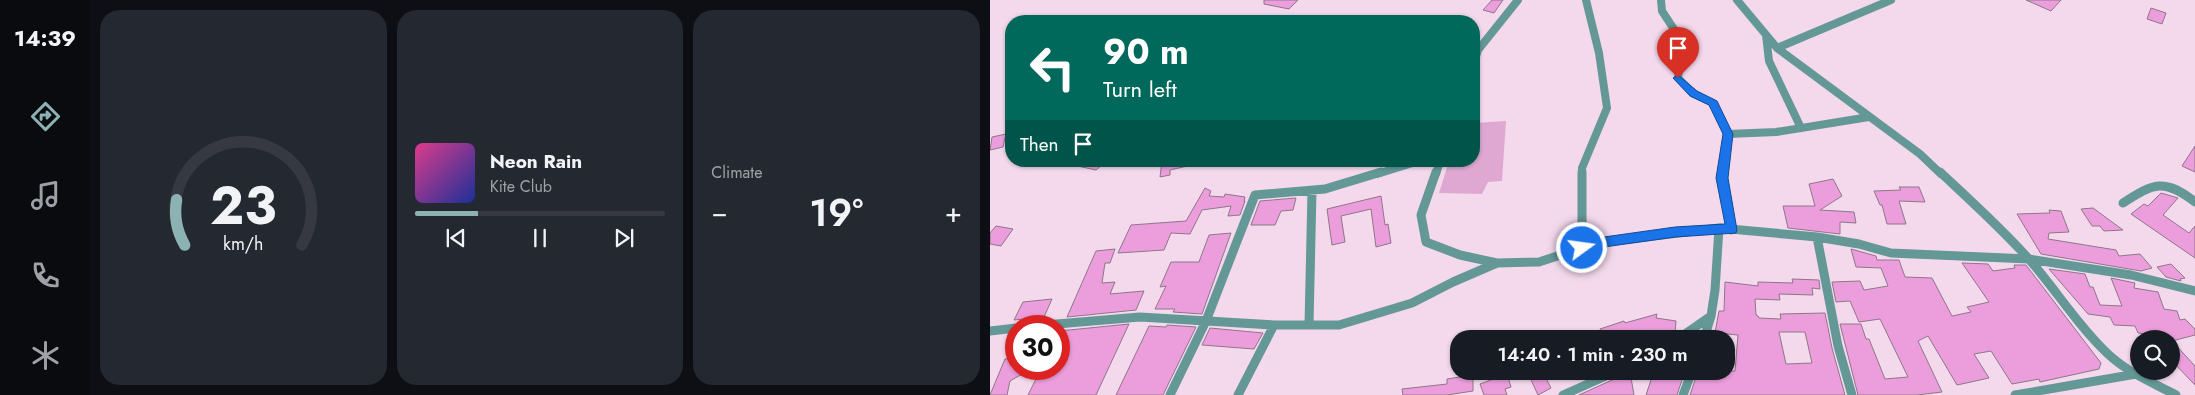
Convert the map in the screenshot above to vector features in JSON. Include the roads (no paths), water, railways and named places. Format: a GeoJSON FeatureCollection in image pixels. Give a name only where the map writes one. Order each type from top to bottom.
{"type":"FeatureCollection","features":[{"type":"Feature","properties":{"kind":"street"},"geometry":{"type":"LineString","coordinates":[[1480,48],[1518,0]]}},
{"type":"Feature","properties":{"kind":"street"},"geometry":{"type":"LineString","coordinates":[[1582,248],[1582,168],[1607,108],[1599,53],[1586,0]]}},
{"type":"Feature","properties":{"kind":"street"},"geometry":{"type":"LineString","coordinates":[[1661,0],[1662,11],[1683,43],[1678,78],[1694,94],[1713,103],[1728,134],[1722,178],[1731,230]]}},
{"type":"Feature","properties":{"kind":"street"},"geometry":{"type":"LineString","coordinates":[[1737,0],[1778,48],[1920,154],[2003,231],[2029,258],[2078,323],[2109,355],[2130,370]]}},
{"type":"Feature","properties":{"kind":"street"},"geometry":{"type":"LineString","coordinates":[[1778,48],[1892,0]]}},
{"type":"Feature","properties":{"kind":"street"},"geometry":{"type":"LineString","coordinates":[[1766,34],[1769,61],[1802,128]]}},
{"type":"Feature","properties":{"kind":"street"},"geometry":{"type":"LineString","coordinates":[[1728,134],[1776,132],[1869,117]]}},
{"type":"Feature","properties":{"kind":"street"},"geometry":{"type":"LineString","coordinates":[[1170,395],[1206,321],[1255,196],[1312,191],[1398,167]]}},
{"type":"Feature","properties":{"kind":"street"},"geometry":{"type":"LineString","coordinates":[[1438,167],[1421,215],[1426,242],[1460,255],[1497,263],[1539,262],[1597,243],[1719,228],[1817,237],[1891,252],[2029,258],[2131,275],[2194,289]]}},
{"type":"Feature","properties":{"kind":"street"},"geometry":{"type":"LineString","coordinates":[[2123,203],[2151,184],[2165,184],[2183,192],[2195,202]]}},
{"type":"Feature","properties":{"kind":"street"},"geometry":{"type":"LineString","coordinates":[[1309,326],[1312,191]]}},
{"type":"Feature","properties":{"kind":"street"},"geometry":{"type":"LineString","coordinates":[[1707,330],[1715,290],[1719,228]]}},
{"type":"Feature","properties":{"kind":"street"},"geometry":{"type":"LineString","coordinates":[[1817,237],[1838,346],[1852,395]]}},
{"type":"Feature","properties":{"kind":"street"},"geometry":{"type":"LineString","coordinates":[[1070,323],[1140,317],[1274,325],[1339,325],[1412,304],[1453,282],[1497,263]]}},
{"type":"Feature","properties":{"kind":"street"},"geometry":{"type":"LineString","coordinates":[[1691,330],[1711,316]]}},
{"type":"Feature","properties":{"kind":"street"},"geometry":{"type":"LineString","coordinates":[[1238,395],[1274,325]]}},
{"type":"Feature","properties":{"kind":"street"},"geometry":{"type":"LineString","coordinates":[[990,331],[1005,329]]}},
{"type":"Feature","properties":{"kind":"street"},"geometry":{"type":"LineString","coordinates":[[2014,395],[2130,375]]}},
{"type":"Feature","properties":{"kind":"street"},"geometry":{"type":"LineString","coordinates":[[1563,395],[1597,380]]}},
{"type":"Feature","properties":{"kind":"street"},"geometry":{"type":"LineString","coordinates":[[1683,395],[1689,380]]}},
{"type":"Feature","properties":{"kind":"street"},"geometry":{"type":"LineString","coordinates":[[2147,380],[2176,395]]}}]}
